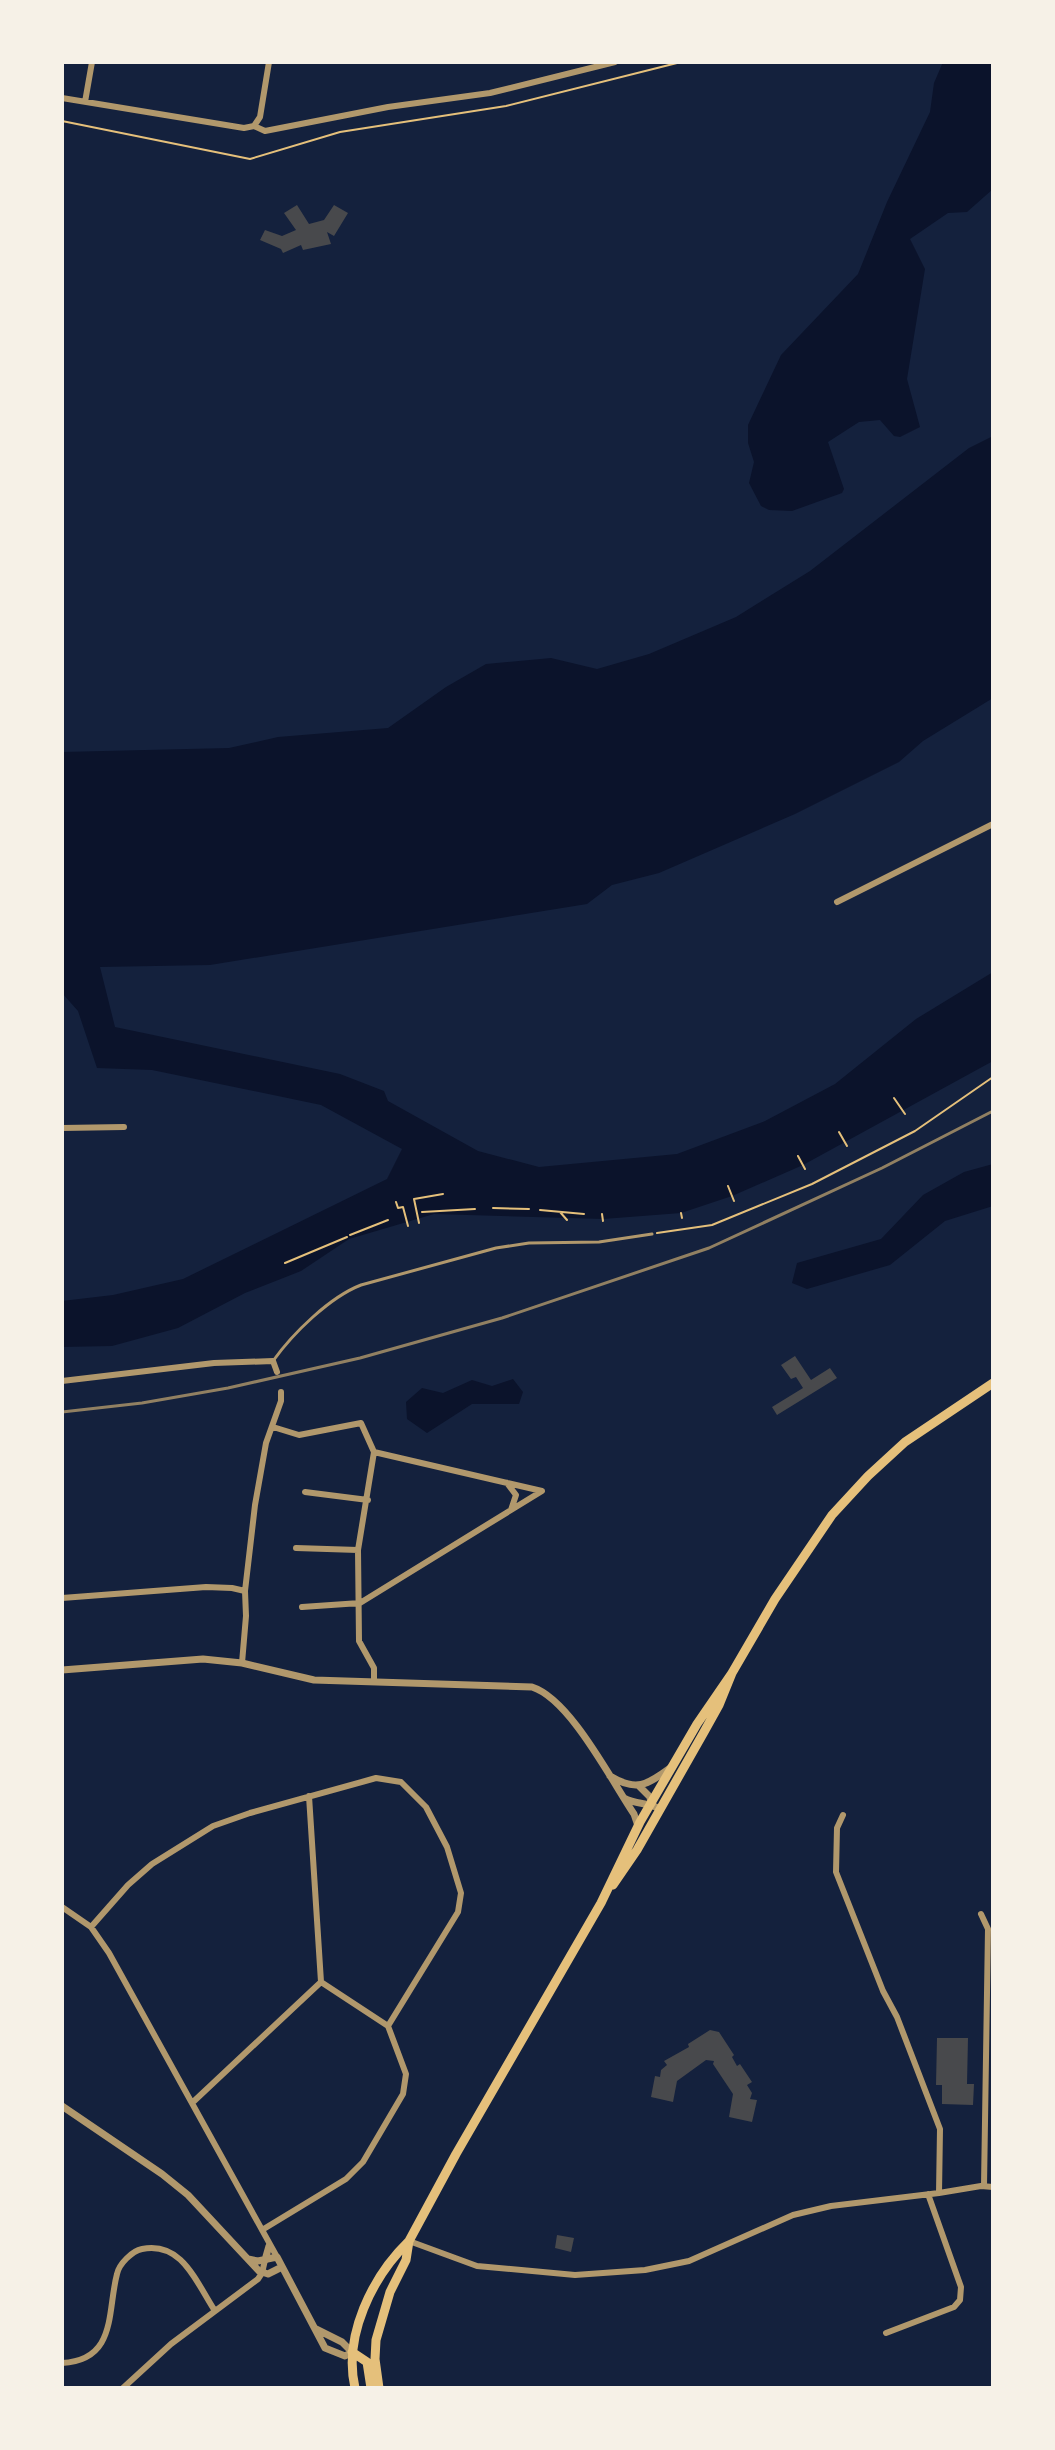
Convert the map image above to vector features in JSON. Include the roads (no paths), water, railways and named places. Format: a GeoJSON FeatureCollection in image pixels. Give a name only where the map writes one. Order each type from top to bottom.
{"type":"FeatureCollection","features":[{"type":"Feature","properties":{"kind":"main road"},"geometry":{"type":"LineString","coordinates":[[601,1903],[624,1871],[672,1767],[797,1563],[851,1493],[885,1459],[923,1428],[993,1383]]}},
{"type":"Feature","properties":{"kind":"main road"},"geometry":{"type":"LineString","coordinates":[[355,2388],[352,2352],[363,2310],[396,2254],[409,2241],[601,1903],[638,1826],[668,1796],[719,1705],[732,1673]]}},
{"type":"Feature","properties":{"kind":"main road"},"geometry":{"type":"LineString","coordinates":[[379,2388],[375,2346],[390,2292],[406,2260],[409,2241]]}},
{"type":"Feature","properties":{"kind":"main road"},"geometry":{"type":"LineString","coordinates":[[352,2352],[375,2346]]}},
{"type":"Feature","properties":{"kind":"main road"},"geometry":{"type":"LineString","coordinates":[[352,2352],[367,2362],[371,2388]]}},
{"type":"Feature","properties":{"kind":"street"},"geometry":{"type":"LineString","coordinates":[[85,102],[92,62]]}},
{"type":"Feature","properties":{"kind":"street"},"geometry":{"type":"LineString","coordinates":[[254,126],[260,117],[269,62]]}},
{"type":"Feature","properties":{"kind":"street"},"geometry":{"type":"LineString","coordinates":[[62,98],[244,128],[254,126],[265,131],[388,107],[490,93],[615,62]]}},
{"type":"Feature","properties":{"kind":"street"},"geometry":{"type":"LineString","coordinates":[[837,902],[993,824]]}},
{"type":"Feature","properties":{"kind":"street"},"geometry":{"type":"LineString","coordinates":[[62,1128],[124,1127]]}},
{"type":"Feature","properties":{"kind":"street"},"geometry":{"type":"LineString","coordinates":[[62,1381],[214,1363],[273,1361],[277,1372]]}},
{"type":"Feature","properties":{"kind":"street"},"geometry":{"type":"LineString","coordinates":[[242,1663],[245,1591],[262,1462],[281,1392]]}},
{"type":"Feature","properties":{"kind":"street"},"geometry":{"type":"LineString","coordinates":[[273,1427],[299,1435],[361,1423],[374,1452],[358,1550],[359,1641],[374,1668],[374,1682]]}},
{"type":"Feature","properties":{"kind":"street"},"geometry":{"type":"LineString","coordinates":[[302,1607],[360,1603],[542,1491],[374,1452]]}},
{"type":"Feature","properties":{"kind":"street"},"geometry":{"type":"LineString","coordinates":[[507,1483],[516,1495],[511,1510]]}},
{"type":"Feature","properties":{"kind":"street"},"geometry":{"type":"LineString","coordinates":[[305,1492],[368,1500]]}},
{"type":"Feature","properties":{"kind":"street"},"geometry":{"type":"LineString","coordinates":[[296,1548],[358,1550]]}},
{"type":"Feature","properties":{"kind":"street"},"geometry":{"type":"LineString","coordinates":[[62,1598],[206,1587],[245,1591]]}},
{"type":"Feature","properties":{"kind":"street"},"geometry":{"type":"LineString","coordinates":[[62,1670],[189,1659],[222,1660],[314,1680],[507,1684],[541,1689],[567,1713],[634,1814],[638,1826]]}},
{"type":"Feature","properties":{"kind":"street"},"geometry":{"type":"LineString","coordinates":[[639,1786],[672,1767]]}},
{"type":"Feature","properties":{"kind":"street"},"geometry":{"type":"LineString","coordinates":[[609,1776],[622,1783],[639,1786],[656,1806]]}},
{"type":"Feature","properties":{"kind":"street"},"geometry":{"type":"LineString","coordinates":[[91,1927],[128,1885],[152,1864],[223,1821],[376,1778],[401,1782],[426,1807],[447,1847],[461,1893],[458,1912],[388,2026]]}},
{"type":"Feature","properties":{"kind":"street"},"geometry":{"type":"LineString","coordinates":[[309,1796],[321,1982]]}},
{"type":"Feature","properties":{"kind":"street"},"geometry":{"type":"LineString","coordinates":[[622,1797],[639,1804],[656,1806]]}},
{"type":"Feature","properties":{"kind":"street"},"geometry":{"type":"LineString","coordinates":[[843,1815],[837,1828],[836,1872],[940,2129],[939,2193]]}},
{"type":"Feature","properties":{"kind":"street"},"geometry":{"type":"LineString","coordinates":[[62,1907],[91,1927],[109,1953],[240,2187],[325,2348],[345,2356],[352,2352],[342,2342],[315,2327]]}},
{"type":"Feature","properties":{"kind":"street"},"geometry":{"type":"LineString","coordinates":[[981,1914],[988,1929],[984,2186]]}},
{"type":"Feature","properties":{"kind":"street"},"geometry":{"type":"LineString","coordinates":[[262,2230],[346,2179],[363,2162],[403,2094],[406,2074],[388,2026],[321,1982]]}},
{"type":"Feature","properties":{"kind":"street"},"geometry":{"type":"LineString","coordinates":[[192,2103],[321,1982]]}},
{"type":"Feature","properties":{"kind":"street"},"geometry":{"type":"LineString","coordinates":[[62,2106],[179,2188],[205,2211],[262,2273],[271,2273],[282,2267]]}},
{"type":"Feature","properties":{"kind":"street"},"geometry":{"type":"LineString","coordinates":[[409,2241],[485,2267],[575,2275],[645,2270],[689,2261],[801,2213],[831,2206],[993,2187]]}},
{"type":"Feature","properties":{"kind":"street"},"geometry":{"type":"LineString","coordinates":[[886,2333],[954,2307],[960,2300],[961,2287],[928,2194]]}},
{"type":"Feature","properties":{"kind":"street"},"geometry":{"type":"LineString","coordinates":[[62,2363],[88,2357],[101,2343],[109,2329],[117,2271],[135,2251],[157,2246],[173,2252],[215,2311]]}},
{"type":"Feature","properties":{"kind":"street"},"geometry":{"type":"LineString","coordinates":[[123,2388],[171,2344],[258,2279],[269,2246]]}},
{"type":"Feature","properties":{"kind":"street"},"geometry":{"type":"LineString","coordinates":[[246,2258],[265,2260],[277,2257]]}},
{"type":"Feature","properties":{"kind":"lane"},"geometry":{"type":"LineString","coordinates":[[273,1361],[341,1293],[361,1285],[496,1248],[529,1243],[599,1242],[652,1234]]}},
{"type":"Feature","properties":{"kind":"water"},"geometry":{"type":"Polygon","coordinates":[[[943,62],[993,62],[993,189],[967,212],[948,213],[910,239],[925,269],[907,379],[920,427],[900,437],[894,436],[880,420],[859,422],[828,442],[844,489],[842,493],[792,511],[769,510],[761,506],[749,483],[754,462],[748,443],[748,425],[781,355],[858,274],[887,202],[930,112],[934,83],[943,62]]]}},
{"type":"Feature","properties":{"kind":"water"},"geometry":{"type":"Polygon","coordinates":[[[993,436],[993,698],[923,741],[899,762],[795,814],[659,873],[612,885],[587,904],[210,965],[100,967],[115,1027],[340,1074],[384,1091],[388,1101],[478,1151],[539,1167],[677,1154],[765,1121],[835,1084],[916,1019],[993,972],[993,1061],[803,1165],[732,1196],[681,1213],[603,1219],[434,1214],[349,1239],[301,1271],[245,1293],[178,1328],[112,1346],[62,1347],[62,1301],[113,1295],[183,1279],[387,1179],[402,1149],[321,1105],[152,1070],[97,1068],[78,1011],[62,993],[62,752],[229,748],[278,737],[388,728],[446,687],[486,664],[551,658],[597,669],[649,654],[736,617],[810,571],[969,448],[993,436]]]}},
{"type":"Feature","properties":{"kind":"water"},"geometry":{"type":"Polygon","coordinates":[[[993,1164],[993,1206],[945,1221],[890,1265],[807,1289],[792,1283],[797,1263],[881,1239],[923,1195],[964,1172],[993,1164]]]}},
{"type":"Feature","properties":{"kind":"water"},"geometry":{"type":"Polygon","coordinates":[[[513,1379],[523,1392],[519,1404],[472,1404],[427,1433],[407,1419],[406,1402],[422,1388],[443,1393],[472,1380],[492,1386],[513,1379]]]}},
{"type":"Feature","properties":{"kind":"railway"},"geometry":{"type":"LineString","coordinates":[[62,1412],[142,1403],[228,1388],[360,1358],[502,1318],[709,1248],[882,1168],[993,1111]]}}]}
